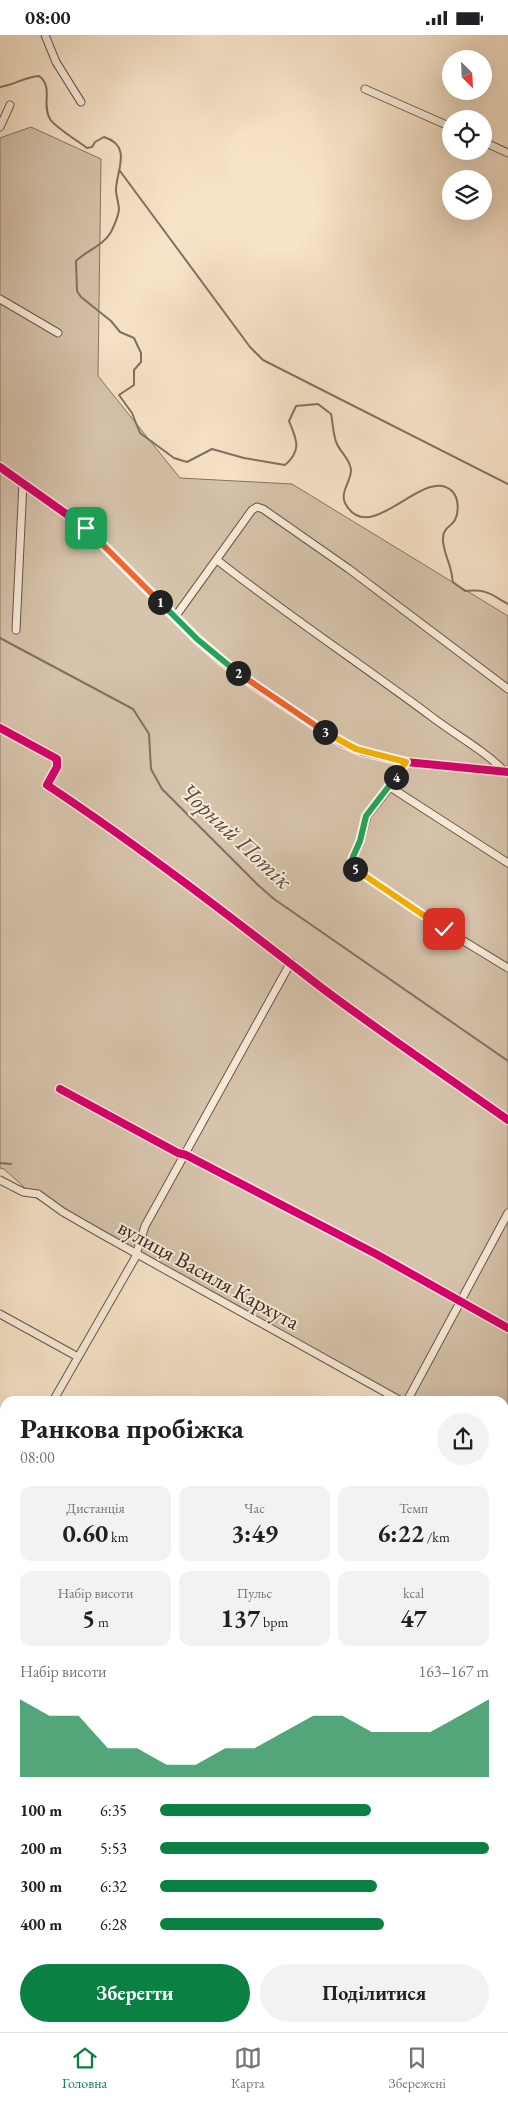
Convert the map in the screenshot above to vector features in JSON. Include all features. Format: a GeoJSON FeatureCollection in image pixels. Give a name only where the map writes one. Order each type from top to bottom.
{"type":"FeatureCollection","features":[{"type":"Feature","properties":{"kind":"street"},"geometry":{"type":"LineString","coordinates":[[46,35],[56,62],[81,101]]}},
{"type":"Feature","properties":{"kind":"street"},"geometry":{"type":"LineString","coordinates":[[365,89],[442,123]]}},
{"type":"Feature","properties":{"kind":"street"},"geometry":{"type":"LineString","coordinates":[[0,127],[10,105]]}},
{"type":"Feature","properties":{"kind":"street"},"geometry":{"type":"LineString","coordinates":[[492,146],[508,153]]}},
{"type":"Feature","properties":{"kind":"street"},"geometry":{"type":"LineString","coordinates":[[0,299],[58,333]]}},
{"type":"Feature","properties":{"kind":"street"},"geometry":{"type":"LineString","coordinates":[[0,467],[23,481],[86,528],[197,639],[228,665],[258,688],[342,743],[363,752],[406,762],[506,772]]}},
{"type":"Feature","properties":{"kind":"street"},"geometry":{"type":"LineString","coordinates":[[16,630],[23,481]]}},
{"type":"Feature","properties":{"kind":"street"},"geometry":{"type":"LineString","coordinates":[[175,617],[252,510],[257,507],[263,509],[357,575],[508,689]]}},
{"type":"Feature","properties":{"kind":"street"},"geometry":{"type":"LineString","coordinates":[[217,560],[259,593],[361,664],[506,772]]}},
{"type":"Feature","properties":{"kind":"street"},"geometry":{"type":"LineString","coordinates":[[0,728],[57,759],[57,767],[47,785],[107,825],[323,988],[508,1120]]}},
{"type":"Feature","properties":{"kind":"street"},"geometry":{"type":"LineString","coordinates":[[406,762],[390,787],[366,816],[360,841],[352,859],[355,869],[444,929],[508,968]]}},
{"type":"Feature","properties":{"kind":"street"},"geometry":{"type":"LineString","coordinates":[[390,787],[508,863]]}},
{"type":"Feature","properties":{"kind":"street"},"geometry":{"type":"LineString","coordinates":[[56,1396],[136,1253],[145,1226],[186,1155],[291,962]]}},
{"type":"Feature","properties":{"kind":"street"},"geometry":{"type":"LineString","coordinates":[[60,1089],[178,1153],[186,1155],[367,1250],[508,1328]]}},
{"type":"Feature","properties":{"kind":"street","name":"вулиця Василя Кархута"},"geometry":{"type":"LineString","coordinates":[[0,1180],[23,1192],[38,1194],[73,1219],[392,1396]]}},
{"type":"Feature","properties":{"kind":"street"},"geometry":{"type":"LineString","coordinates":[[410,1396],[508,1213]]}},
{"type":"Feature","properties":{"kind":"street"},"geometry":{"type":"LineString","coordinates":[[0,1314],[78,1357]]}},
{"type":"Feature","properties":{"kind":"shaded area"},"geometry":{"type":"Polygon","coordinates":[[[31,127],[101,159],[98,376],[180,478],[292,484],[508,616],[508,1396],[387,1396],[36,1198],[4,1169],[0,1168],[0,138],[31,127]]]}},
{"type":"Feature","properties":{"kind":"waterway"},"geometry":{"type":"LineString","coordinates":[[0,87],[39,76],[46,85],[47,107],[50,119],[57,126],[87,148],[92,147],[95,142],[104,137],[113,141],[121,153],[116,190],[119,207],[118,215],[108,237],[76,261],[77,291],[81,297],[111,321],[120,332],[134,338],[141,353],[141,362],[134,370],[134,385],[119,395],[132,413],[140,433],[174,458],[187,462],[212,449],[244,458],[285,465],[296,449],[296,439],[289,421],[296,406],[318,404],[331,414],[336,441],[350,466],[351,474],[344,499],[345,503],[356,515],[368,517],[382,513],[427,488],[440,486],[452,491],[458,505],[457,513],[455,520],[444,532],[443,542],[453,582],[465,591],[484,592],[508,604]]}},
{"type":"Feature","properties":{"kind":"waterway"},"geometry":{"type":"LineString","coordinates":[[120,171],[250,347],[263,360],[508,484]]}},
{"type":"Feature","properties":{"kind":"waterway","name":"Чорний Потік"},"geometry":{"type":"LineString","coordinates":[[0,638],[133,709],[149,734],[151,769],[162,789],[258,885],[274,899],[508,1061]]}},
{"type":"Feature","properties":{"kind":"waterway"},"geometry":{"type":"LineString","coordinates":[[0,1163],[11,1164]]}},
{"type":"Feature","properties":{"kind":"cycle path"},"geometry":{"type":"LineString","coordinates":[[0,467],[86,528],[197,639],[227,665],[258,688],[342,743],[363,752],[406,762],[508,772]]}},
{"type":"Feature","properties":{"kind":"cycle path"},"geometry":{"type":"LineString","coordinates":[[0,728],[57,759],[57,767],[47,785],[152,858],[345,1005],[508,1120]]}},
{"type":"Feature","properties":{"kind":"cycle path"},"geometry":{"type":"LineString","coordinates":[[60,1089],[178,1153],[186,1155],[376,1254],[508,1328]]}},
{"type":"Feature","properties":{"kind":"route"},"geometry":{"type":"LineString","coordinates":[[86,528],[197,639],[258,688],[342,743],[363,752],[406,762],[390,787],[366,816],[360,841],[352,859],[353,864],[360,873],[444,929]]}}]}
